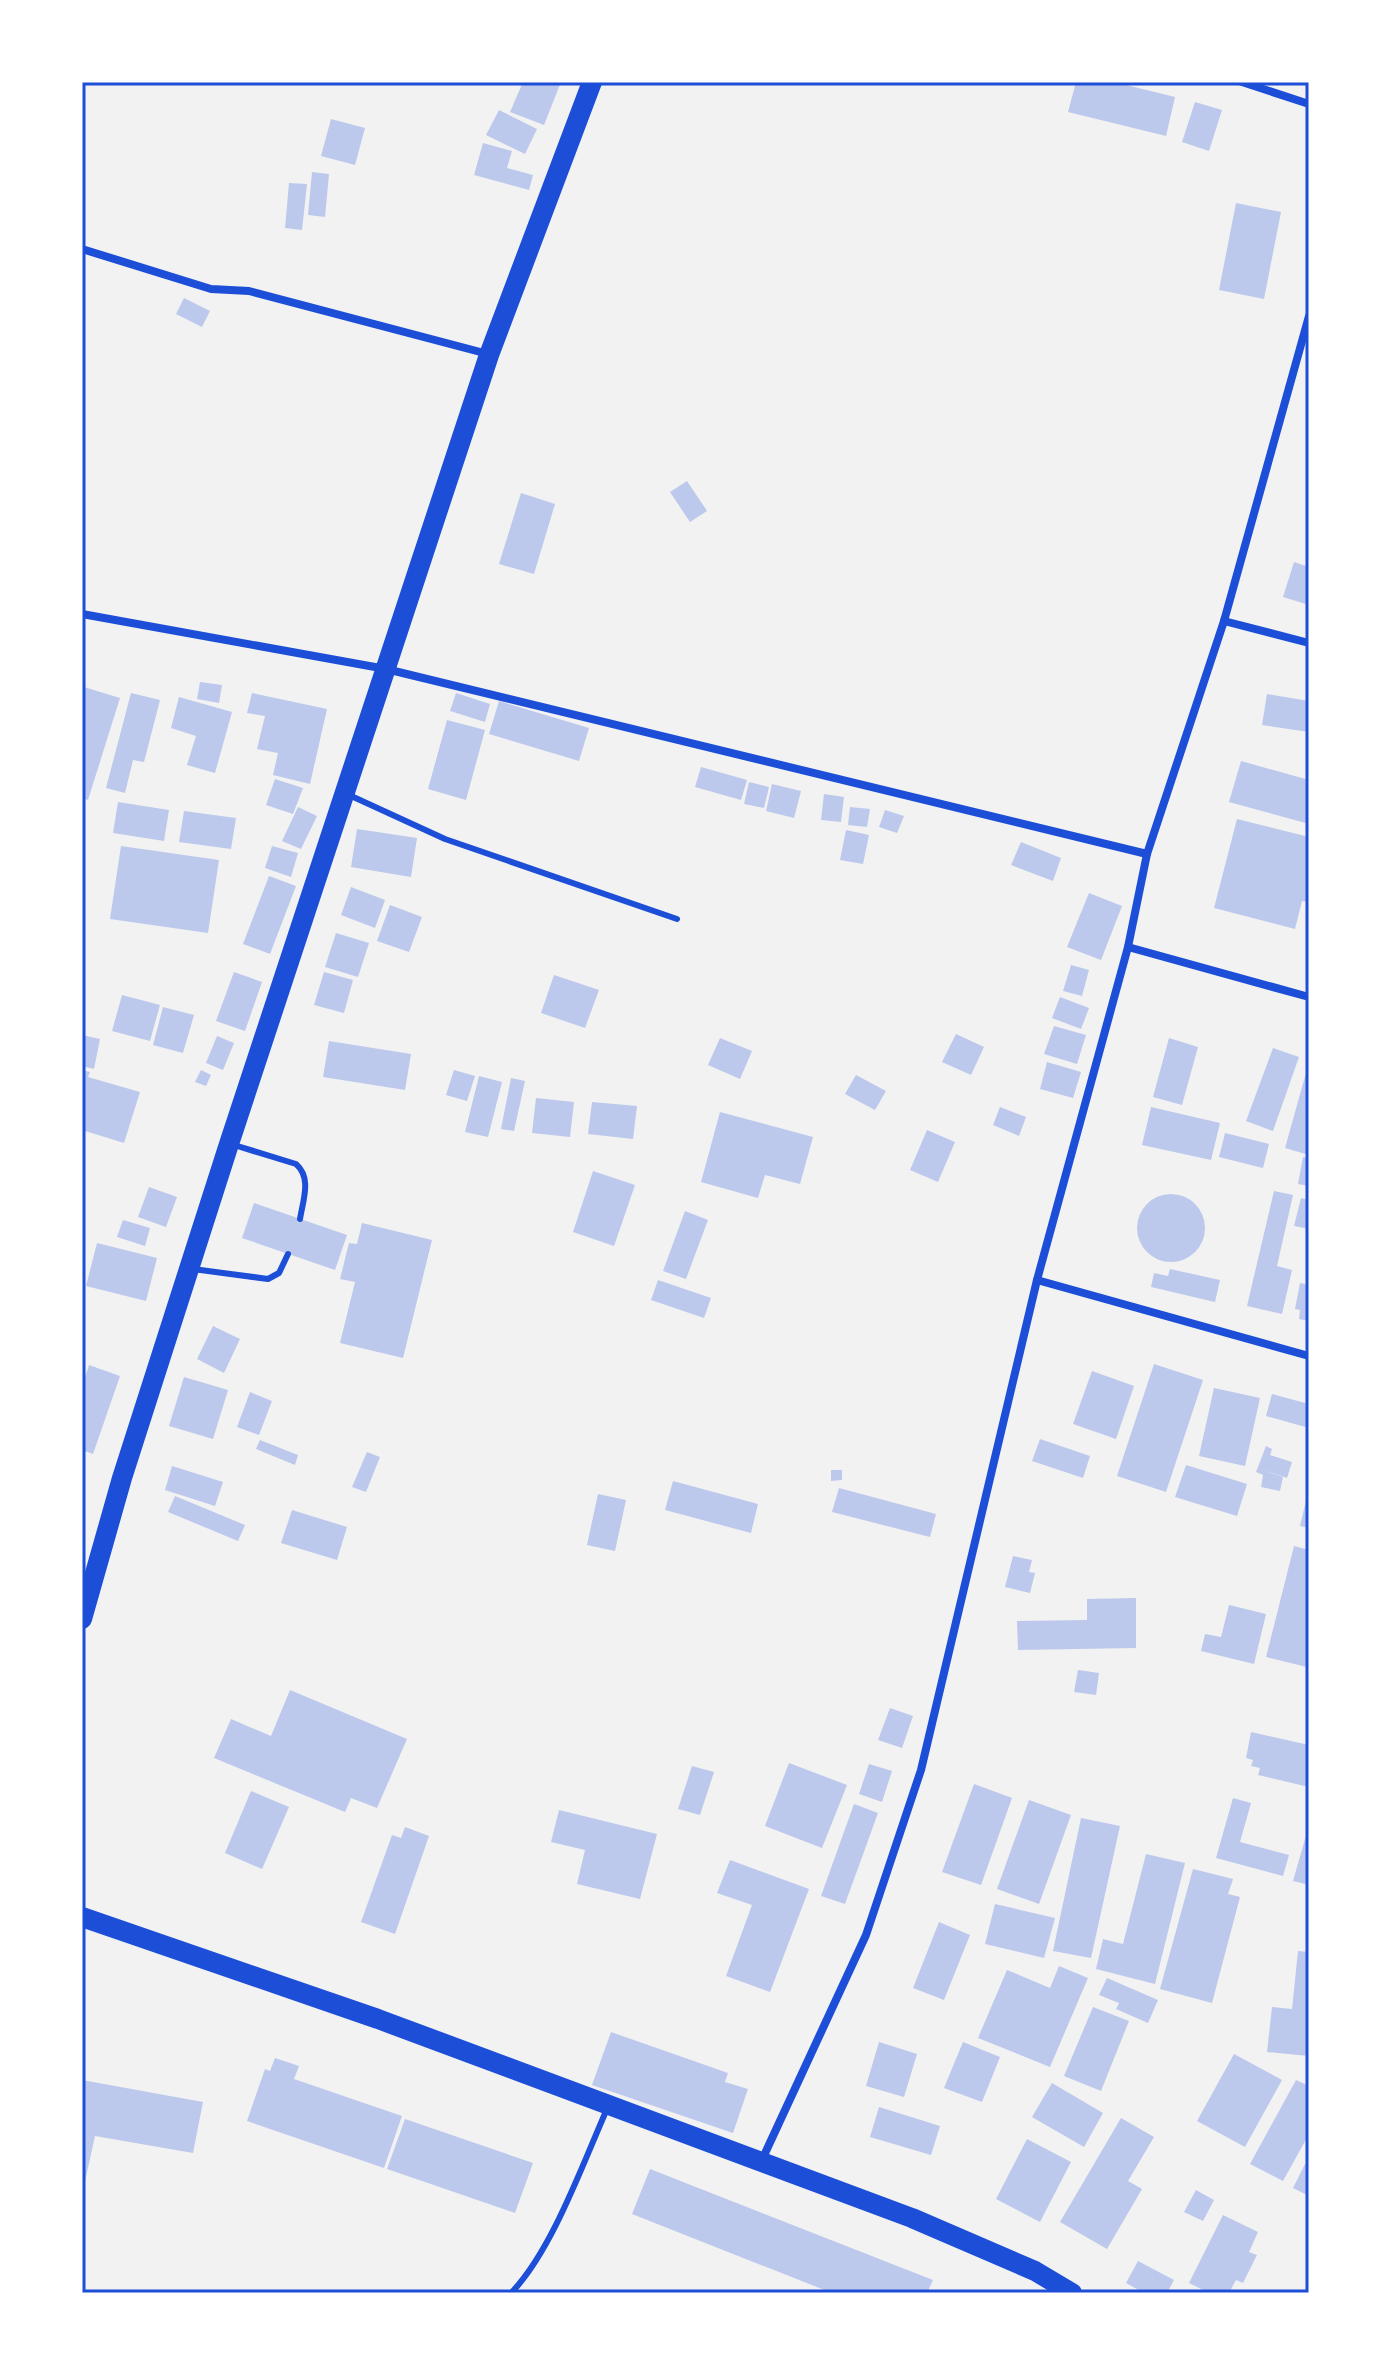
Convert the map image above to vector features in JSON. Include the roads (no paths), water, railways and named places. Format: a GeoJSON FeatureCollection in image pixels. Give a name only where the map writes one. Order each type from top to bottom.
{"type":"FeatureCollection","features":[{"type":"Feature","properties":{"kind":"main road"},"geometry":{"type":"LineString","coordinates":[[82,1619],[122,1478],[189,1268],[489,355],[592,82]]}},
{"type":"Feature","properties":{"kind":"main road"},"geometry":{"type":"LineString","coordinates":[[82,1917],[378,2019],[912,2218],[1035,2271],[1072,2293]]}},
{"type":"Feature","properties":{"kind":"street"},"geometry":{"type":"LineString","coordinates":[[1242,82],[1309,104]]}},
{"type":"Feature","properties":{"kind":"street"},"geometry":{"type":"LineString","coordinates":[[82,249],[211,289],[249,291],[489,355]]}},
{"type":"Feature","properties":{"kind":"street"},"geometry":{"type":"LineString","coordinates":[[760,2163],[866,1935],[921,1770],[1037,1280],[1128,947],[1147,854],[1224,621],[1309,316]]}},
{"type":"Feature","properties":{"kind":"street"},"geometry":{"type":"LineString","coordinates":[[82,614],[386,669],[1147,854]]}},
{"type":"Feature","properties":{"kind":"street"},"geometry":{"type":"LineString","coordinates":[[1224,621],[1309,643]]}},
{"type":"Feature","properties":{"kind":"street"},"geometry":{"type":"LineString","coordinates":[[1128,947],[1309,997]]}},
{"type":"Feature","properties":{"kind":"street"},"geometry":{"type":"LineString","coordinates":[[1037,1280],[1309,1356]]}},
{"type":"Feature","properties":{"kind":"lane"},"geometry":{"type":"LineString","coordinates":[[345,793],[445,839],[677,919]]}},
{"type":"Feature","properties":{"kind":"lane"},"geometry":{"type":"LineString","coordinates":[[229,1144],[296,1164],[304,1171],[306,1182],[300,1219]]}},
{"type":"Feature","properties":{"kind":"lane"},"geometry":{"type":"LineString","coordinates":[[189,1268],[268,1279],[279,1273],[288,1254]]}},
{"type":"Feature","properties":{"kind":"lane"},"geometry":{"type":"LineString","coordinates":[[511,2293],[525,2279],[563,2208],[609,2106]]}}]}
